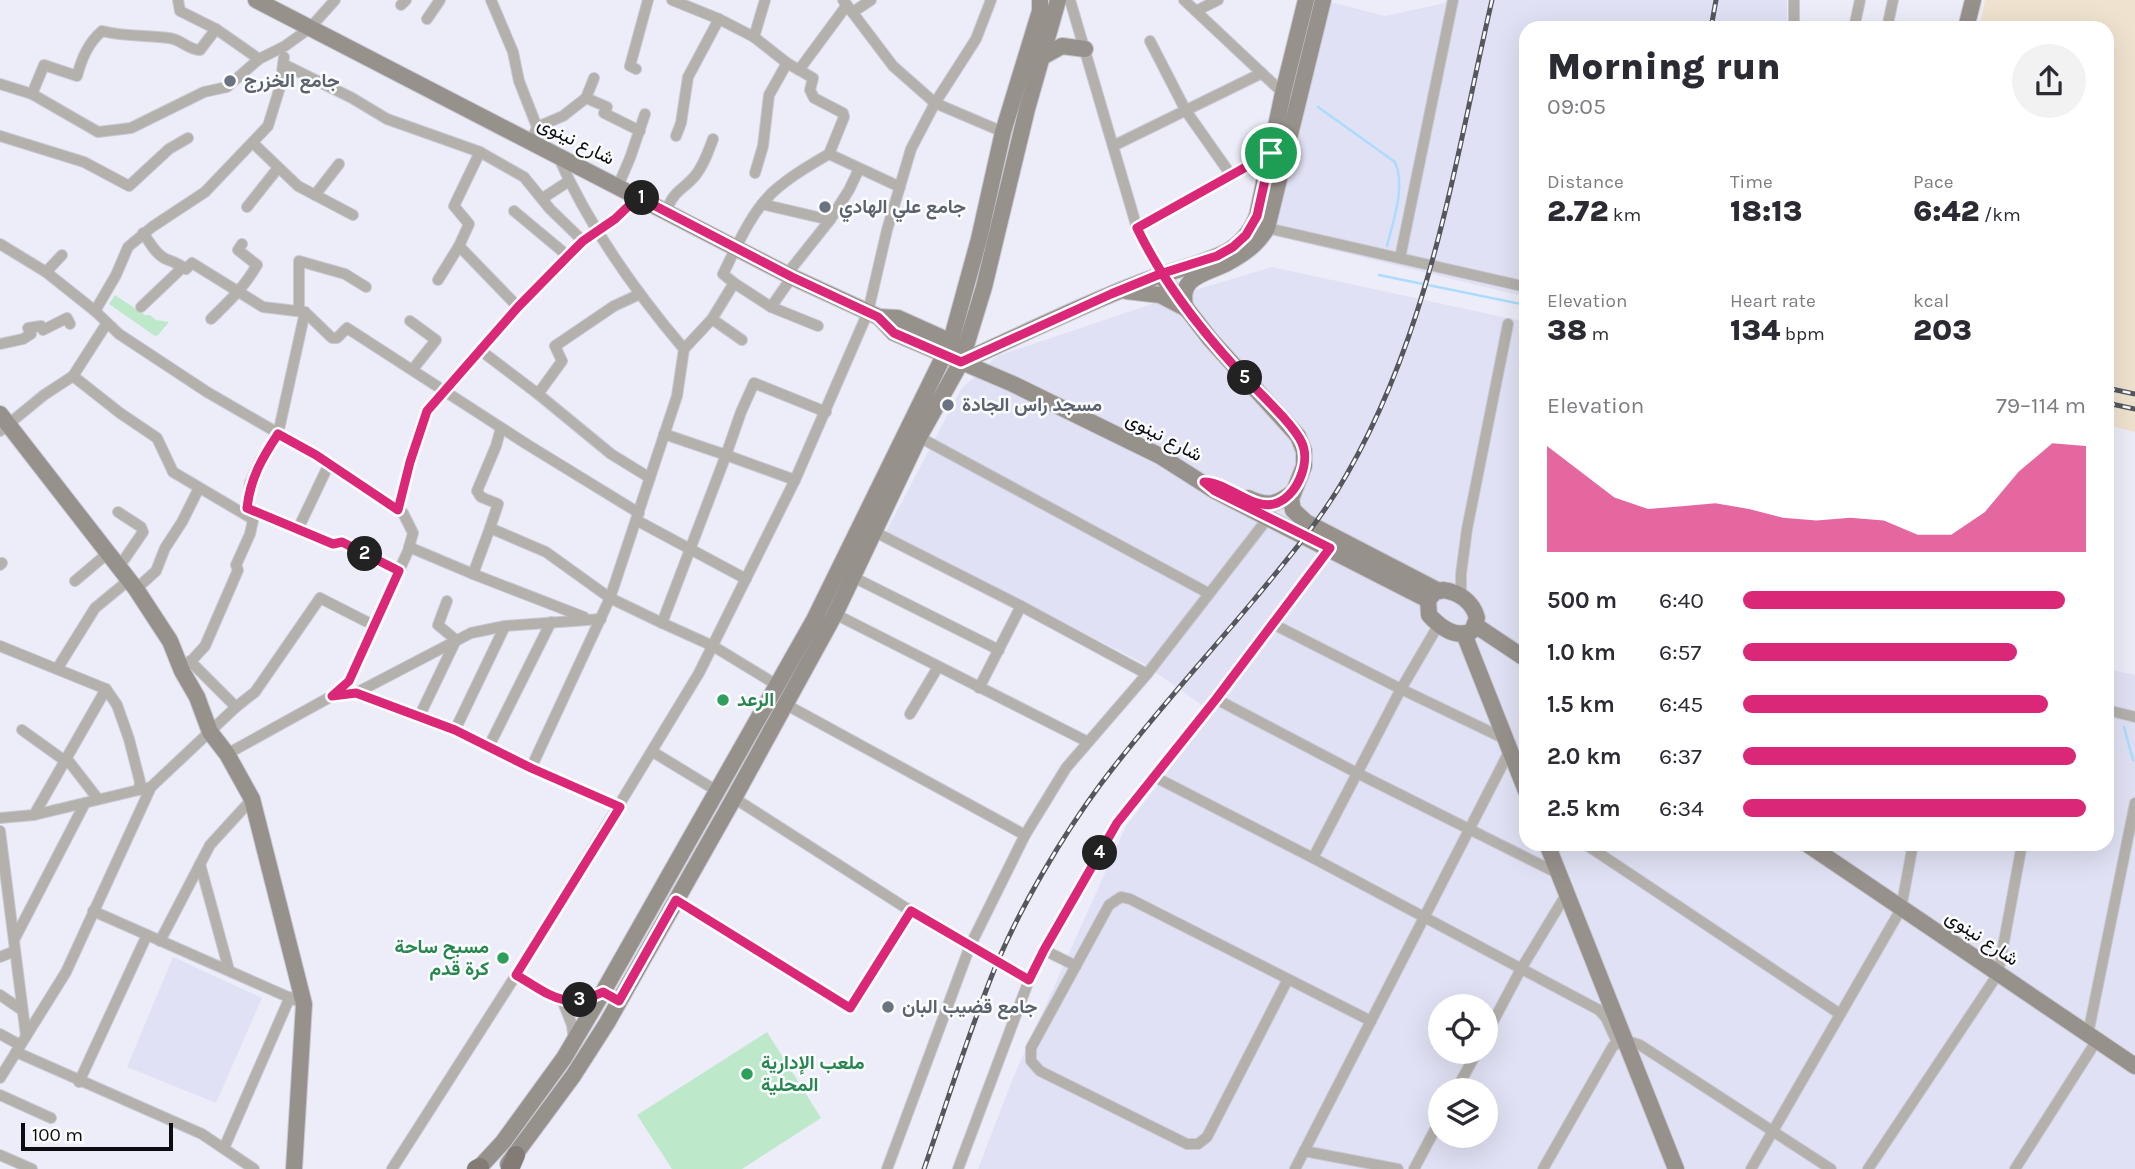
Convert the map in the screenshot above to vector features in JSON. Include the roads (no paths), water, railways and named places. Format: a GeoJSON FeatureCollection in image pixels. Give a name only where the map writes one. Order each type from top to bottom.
{"type":"FeatureCollection","features":[{"type":"Feature","properties":{"kind":"main road","name":"شارع نينوى"},"geometry":{"type":"LineString","coordinates":[[256,0],[534,134],[558,156],[790,276],[873,315],[894,333],[963,355],[1160,456],[1204,482],[1212,490],[1433,596]]}},
{"type":"Feature","properties":{"kind":"main road"},"geometry":{"type":"LineString","coordinates":[[510,1164],[573,1076],[619,1001],[734,798],[835,614],[919,437],[963,355],[984,287],[986,241],[1003,132],[1040,11],[1040,0]]}},
{"type":"Feature","properties":{"kind":"main road"},"geometry":{"type":"LineString","coordinates":[[478,1168],[503,1142],[573,1042],[814,620],[947,348],[986,241],[1058,0]]}},
{"type":"Feature","properties":{"kind":"main road"},"geometry":{"type":"LineString","coordinates":[[963,355],[1160,274],[1244,246],[1257,216],[1306,0]]}},
{"type":"Feature","properties":{"kind":"main road"},"geometry":{"type":"LineString","coordinates":[[1186,309],[1185,289],[1193,278],[1223,265],[1266,228],[1323,0]]}},
{"type":"Feature","properties":{"kind":"main road"},"geometry":{"type":"LineString","coordinates":[[1968,21],[1973,0]]}},
{"type":"Feature","properties":{"kind":"main road"},"geometry":{"type":"LineString","coordinates":[[1042,57],[1062,46],[1085,48]]}},
{"type":"Feature","properties":{"kind":"main road"},"geometry":{"type":"LineString","coordinates":[[1160,274],[1186,309],[1298,436],[1304,451],[1304,466],[1292,493],[1292,505],[1301,519],[1433,596]]}},
{"type":"Feature","properties":{"kind":"main road"},"geometry":{"type":"LineString","coordinates":[[1111,294],[1130,291],[1150,293],[1169,299],[1186,309]]}},
{"type":"Feature","properties":{"kind":"main road"},"geometry":{"type":"LineString","coordinates":[[920,327],[945,321],[960,312]]}},
{"type":"Feature","properties":{"kind":"main road","name":"شارع نينوى"},"geometry":{"type":"LineString","coordinates":[[873,315],[892,316],[920,327],[947,348]]}},
{"type":"Feature","properties":{"kind":"main road"},"geometry":{"type":"LineString","coordinates":[[2,422],[133,585],[186,666],[210,732],[227,754],[252,799],[297,1000],[294,1169]]}},
{"type":"Feature","properties":{"kind":"main road"},"geometry":{"type":"LineString","coordinates":[[1204,482],[1216,484],[1262,504],[1275,504],[1292,493]]}},
{"type":"Feature","properties":{"kind":"main road"},"geometry":{"type":"LineString","coordinates":[[1433,596],[1447,590],[1461,596],[1474,609],[1470,630],[1519,773]]}},
{"type":"Feature","properties":{"kind":"main road"},"geometry":{"type":"LineString","coordinates":[[1433,596],[1429,615],[1439,624],[1451,631],[1470,630],[1519,655]]}},
{"type":"Feature","properties":{"kind":"main road"},"geometry":{"type":"LineString","coordinates":[[1550,851],[1621,1041],[1675,1169]]}},
{"type":"Feature","properties":{"kind":"main road","name":"شارع نينوى"},"geometry":{"type":"LineString","coordinates":[[1817,851],[2135,1066]]}},
{"type":"Feature","properties":{"kind":"main road"},"geometry":{"type":"LineString","coordinates":[[603,992],[619,1001]]}},
{"type":"Feature","properties":{"kind":"street"},"geometry":{"type":"LineString","coordinates":[[178,0],[180,11],[216,29],[258,59]]}},
{"type":"Feature","properties":{"kind":"street"},"geometry":{"type":"LineString","coordinates":[[0,84],[32,94],[98,132],[131,128],[204,92],[227,87],[258,59],[285,46],[310,28],[335,0]]}},
{"type":"Feature","properties":{"kind":"street"},"geometry":{"type":"LineString","coordinates":[[427,19],[440,0]]}},
{"type":"Feature","properties":{"kind":"street"},"geometry":{"type":"LineString","coordinates":[[491,0],[513,52],[534,134],[564,116],[586,98],[594,78]]}},
{"type":"Feature","properties":{"kind":"street"},"geometry":{"type":"LineString","coordinates":[[636,69],[631,66],[648,0]]}},
{"type":"Feature","properties":{"kind":"street"},"geometry":{"type":"LineString","coordinates":[[672,0],[754,37],[787,63],[813,78],[810,90],[814,98],[843,113],[844,117],[829,154],[793,176],[762,204],[723,274],[771,307],[818,326]]}},
{"type":"Feature","properties":{"kind":"street"},"geometry":{"type":"LineString","coordinates":[[754,37],[765,0]]}},
{"type":"Feature","properties":{"kind":"street"},"geometry":{"type":"LineString","coordinates":[[799,70],[848,6],[871,0]]}},
{"type":"Feature","properties":{"kind":"street"},"geometry":{"type":"LineString","coordinates":[[392,1169],[620,807],[713,646],[873,315],[900,187],[911,149],[935,103],[976,39],[991,0]]}},
{"type":"Feature","properties":{"kind":"street"},"geometry":{"type":"LineString","coordinates":[[1070,0],[1137,228],[1160,274]]}},
{"type":"Feature","properties":{"kind":"street"},"geometry":{"type":"LineString","coordinates":[[1184,0],[1283,93]]}},
{"type":"Feature","properties":{"kind":"street"},"geometry":{"type":"LineString","coordinates":[[1196,11],[1218,0]]}},
{"type":"Feature","properties":{"kind":"street"},"geometry":{"type":"LineString","coordinates":[[1400,258],[1453,0]]}},
{"type":"Feature","properties":{"kind":"street"},"geometry":{"type":"LineString","coordinates":[[1794,0],[1794,21]]}},
{"type":"Feature","properties":{"kind":"street"},"geometry":{"type":"LineString","coordinates":[[1856,21],[1860,0]]}},
{"type":"Feature","properties":{"kind":"street"},"geometry":{"type":"LineString","coordinates":[[1888,21],[1893,0]]}},
{"type":"Feature","properties":{"kind":"street"},"geometry":{"type":"LineString","coordinates":[[848,6],[893,66],[935,103],[1003,132]]}},
{"type":"Feature","properties":{"kind":"street"},"geometry":{"type":"LineString","coordinates":[[676,136],[681,123],[688,77],[719,19]]}},
{"type":"Feature","properties":{"kind":"street"},"geometry":{"type":"LineString","coordinates":[[32,94],[44,65],[77,76],[82,57],[102,31],[130,37],[170,38],[193,50],[200,50],[216,29]]}},
{"type":"Feature","properties":{"kind":"street"},"geometry":{"type":"LineString","coordinates":[[1150,41],[1186,111],[1231,176]]}},
{"type":"Feature","properties":{"kind":"street"},"geometry":{"type":"LineString","coordinates":[[95,311],[116,275],[128,247],[143,233],[205,192],[268,126],[280,88],[285,46]]}},
{"type":"Feature","properties":{"kind":"street"},"geometry":{"type":"LineString","coordinates":[[755,173],[763,146],[769,95],[787,63]]}},
{"type":"Feature","properties":{"kind":"street"},"geometry":{"type":"LineString","coordinates":[[283,64],[352,98],[387,120],[480,152],[524,177],[550,209],[583,241]]}},
{"type":"Feature","properties":{"kind":"street"},"geometry":{"type":"LineString","coordinates":[[1113,146],[1262,73]]}},
{"type":"Feature","properties":{"kind":"street"},"geometry":{"type":"LineString","coordinates":[[586,98],[607,107],[604,113],[609,117],[640,131]]}},
{"type":"Feature","properties":{"kind":"street"},"geometry":{"type":"LineString","coordinates":[[618,186],[645,114]]}},
{"type":"Feature","properties":{"kind":"street"},"geometry":{"type":"LineString","coordinates":[[0,136],[84,162],[129,186],[169,149],[188,138]]}},
{"type":"Feature","properties":{"kind":"street"},"geometry":{"type":"LineString","coordinates":[[666,211],[672,196],[702,167],[713,139]]}},
{"type":"Feature","properties":{"kind":"street"},"geometry":{"type":"LineString","coordinates":[[253,143],[298,186],[353,215]]}},
{"type":"Feature","properties":{"kind":"street"},"geometry":{"type":"LineString","coordinates":[[438,280],[469,224],[454,206],[480,152]]}},
{"type":"Feature","properties":{"kind":"street"},"geometry":{"type":"LineString","coordinates":[[1137,228],[1271,153]]}},
{"type":"Feature","properties":{"kind":"street"},"geometry":{"type":"LineString","coordinates":[[829,154],[900,187]]}},
{"type":"Feature","properties":{"kind":"street"},"geometry":{"type":"LineString","coordinates":[[558,156],[596,231],[640,294],[684,349]]}},
{"type":"Feature","properties":{"kind":"street"},"geometry":{"type":"LineString","coordinates":[[315,195],[339,164]]}},
{"type":"Feature","properties":{"kind":"street"},"geometry":{"type":"LineString","coordinates":[[247,206],[278,167]]}},
{"type":"Feature","properties":{"kind":"street"},"geometry":{"type":"LineString","coordinates":[[771,307],[830,220],[859,169]]}},
{"type":"Feature","properties":{"kind":"street"},"geometry":{"type":"LineString","coordinates":[[542,198],[569,181]]}},
{"type":"Feature","properties":{"kind":"street"},"geometry":{"type":"LineString","coordinates":[[398,510],[427,411],[518,307],[568,256],[638,197]]}},
{"type":"Feature","properties":{"kind":"street"},"geometry":{"type":"LineString","coordinates":[[762,204],[830,220]]}},
{"type":"Feature","properties":{"kind":"street"},"geometry":{"type":"LineString","coordinates":[[514,211],[568,256]]}},
{"type":"Feature","properties":{"kind":"street"},"geometry":{"type":"LineString","coordinates":[[1266,228],[1519,285]]}},
{"type":"Feature","properties":{"kind":"street"},"geometry":{"type":"LineString","coordinates":[[143,233],[167,260],[174,260],[186,269],[192,263],[263,307],[302,312],[332,338],[337,338],[347,328],[690,550],[746,579]]}},
{"type":"Feature","properties":{"kind":"street"},"geometry":{"type":"LineString","coordinates":[[0,244],[46,272],[119,334],[207,392],[329,464],[403,513],[414,533],[349,681],[332,696],[227,754]]}},
{"type":"Feature","properties":{"kind":"street"},"geometry":{"type":"LineString","coordinates":[[211,319],[239,292],[257,265],[238,250],[242,244]]}},
{"type":"Feature","properties":{"kind":"street"},"geometry":{"type":"LineString","coordinates":[[458,246],[518,307]]}},
{"type":"Feature","properties":{"kind":"street"},"geometry":{"type":"LineString","coordinates":[[46,272],[62,255]]}},
{"type":"Feature","properties":{"kind":"street"},"geometry":{"type":"LineString","coordinates":[[236,707],[186,666],[205,646],[238,570],[236,565],[250,534],[253,520],[247,508],[250,483],[261,459],[278,434],[302,312],[299,261],[345,274],[366,287]]}},
{"type":"Feature","properties":{"kind":"street"},"geometry":{"type":"LineString","coordinates":[[141,307],[183,267]]}},
{"type":"Feature","properties":{"kind":"street"},"geometry":{"type":"LineString","coordinates":[[531,768],[595,619],[610,598],[677,396],[684,349],[712,320],[734,283]]}},
{"type":"Feature","properties":{"kind":"street"},"geometry":{"type":"LineString","coordinates":[[538,394],[562,361],[555,346],[614,306],[640,294]]}},
{"type":"Feature","properties":{"kind":"street"},"geometry":{"type":"LineString","coordinates":[[0,344],[23,339],[31,334],[28,328],[41,326],[43,330],[67,318],[70,324]]}},
{"type":"Feature","properties":{"kind":"street"},"geometry":{"type":"LineString","coordinates":[[712,320],[742,340]]}},
{"type":"Feature","properties":{"kind":"street"},"geometry":{"type":"LineString","coordinates":[[410,321],[436,340],[413,369]]}},
{"type":"Feature","properties":{"kind":"street"},"geometry":{"type":"LineString","coordinates":[[2,422],[73,376],[107,323]]}},
{"type":"Feature","properties":{"kind":"street"},"geometry":{"type":"LineString","coordinates":[[1461,596],[1467,529],[1508,324]]}},
{"type":"Feature","properties":{"kind":"street"},"geometry":{"type":"LineString","coordinates":[[480,350],[611,454],[650,478]]}},
{"type":"Feature","properties":{"kind":"street"},"geometry":{"type":"LineString","coordinates":[[73,376],[157,438],[173,472],[253,520]]}},
{"type":"Feature","properties":{"kind":"street"},"geometry":{"type":"LineString","coordinates":[[662,623],[754,383],[826,412]]}},
{"type":"Feature","properties":{"kind":"street"},"geometry":{"type":"LineString","coordinates":[[472,574],[498,503],[481,497],[477,491],[501,428]]}},
{"type":"Feature","properties":{"kind":"street"},"geometry":{"type":"LineString","coordinates":[[664,434],[795,480]]}},
{"type":"Feature","properties":{"kind":"street"},"geometry":{"type":"LineString","coordinates":[[919,437],[1208,593]]}},
{"type":"Feature","properties":{"kind":"street"},"geometry":{"type":"LineString","coordinates":[[298,529],[329,464]]}},
{"type":"Feature","properties":{"kind":"street"},"geometry":{"type":"LineString","coordinates":[[57,668],[95,608],[156,571],[165,548],[199,488]]}},
{"type":"Feature","properties":{"kind":"street"},"geometry":{"type":"LineString","coordinates":[[247,508],[333,544],[342,542],[399,571]]}},
{"type":"Feature","properties":{"kind":"street"},"geometry":{"type":"LineString","coordinates":[[118,512],[143,531],[119,567]]}},
{"type":"Feature","properties":{"kind":"street"},"geometry":{"type":"LineString","coordinates":[[887,1169],[972,947],[1025,835],[1066,768],[1147,674],[1268,517]]}},
{"type":"Feature","properties":{"kind":"street"},"geometry":{"type":"LineString","coordinates":[[490,528],[546,552],[610,598],[713,646],[777,685]]}},
{"type":"Feature","properties":{"kind":"street"},"geometry":{"type":"LineString","coordinates":[[873,531],[1147,674]]}},
{"type":"Feature","properties":{"kind":"street"},"geometry":{"type":"LineString","coordinates":[[409,547],[472,574],[595,619]]}},
{"type":"Feature","properties":{"kind":"street"},"geometry":{"type":"LineString","coordinates":[[958,1169],[1027,980],[1117,823],[1216,699],[1330,548]]}},
{"type":"Feature","properties":{"kind":"street"},"geometry":{"type":"LineString","coordinates":[[75,581],[108,553]]}},
{"type":"Feature","properties":{"kind":"street"},"geometry":{"type":"LineString","coordinates":[[853,577],[999,650]]}},
{"type":"Feature","properties":{"kind":"street"},"geometry":{"type":"LineString","coordinates":[[0,1078],[66,972],[145,788],[255,692],[320,598],[375,626]]}},
{"type":"Feature","properties":{"kind":"street"},"geometry":{"type":"LineString","coordinates":[[447,601],[439,625],[456,640]]}},
{"type":"Feature","properties":{"kind":"street"},"geometry":{"type":"LineString","coordinates":[[979,688],[1021,606]]}},
{"type":"Feature","properties":{"kind":"street"},"geometry":{"type":"LineString","coordinates":[[835,614],[1088,742]]}},
{"type":"Feature","properties":{"kind":"street"},"geometry":{"type":"LineString","coordinates":[[332,696],[356,693],[471,632],[505,626],[595,619]]}},
{"type":"Feature","properties":{"kind":"street"},"geometry":{"type":"LineString","coordinates":[[489,746],[551,622]]}},
{"type":"Feature","properties":{"kind":"street"},"geometry":{"type":"LineString","coordinates":[[1273,624],[1508,744],[1468,829],[1295,1169]]}},
{"type":"Feature","properties":{"kind":"street"},"geometry":{"type":"LineString","coordinates":[[1313,858],[1401,689],[1439,624]]}},
{"type":"Feature","properties":{"kind":"street"},"geometry":{"type":"LineString","coordinates":[[455,730],[505,626]]}},
{"type":"Feature","properties":{"kind":"street"},"geometry":{"type":"LineString","coordinates":[[419,717],[456,640]]}},
{"type":"Feature","properties":{"kind":"street"},"geometry":{"type":"LineString","coordinates":[[0,646],[106,689],[117,705],[130,739],[140,782],[145,788]]}},
{"type":"Feature","properties":{"kind":"street"},"geometry":{"type":"LineString","coordinates":[[910,714],[938,667]]}},
{"type":"Feature","properties":{"kind":"street"},"geometry":{"type":"LineString","coordinates":[[34,815],[106,689]]}},
{"type":"Feature","properties":{"kind":"street"},"geometry":{"type":"LineString","coordinates":[[356,693],[455,730],[531,768],[620,807]]}},
{"type":"Feature","properties":{"kind":"street"},"geometry":{"type":"LineString","coordinates":[[1216,699],[1357,774],[1559,874]]}},
{"type":"Feature","properties":{"kind":"street"},"geometry":{"type":"LineString","coordinates":[[785,704],[1025,835]]}},
{"type":"Feature","properties":{"kind":"street"},"geometry":{"type":"LineString","coordinates":[[2114,712],[2135,717]]}},
{"type":"Feature","properties":{"kind":"street"},"geometry":{"type":"LineString","coordinates":[[22,730],[61,758],[67,759],[98,799]]}},
{"type":"Feature","properties":{"kind":"street"},"geometry":{"type":"LineString","coordinates":[[653,752],[717,791]]}},
{"type":"Feature","properties":{"kind":"street"},"geometry":{"type":"LineString","coordinates":[[1154,777],[1424,916],[1602,1012],[1621,1041],[1640,1045],[1831,1169]]}},
{"type":"Feature","properties":{"kind":"street"},"geometry":{"type":"LineString","coordinates":[[0,818],[34,815],[145,788]]}},
{"type":"Feature","properties":{"kind":"street"},"geometry":{"type":"LineString","coordinates":[[734,798],[911,911],[1027,980]]}},
{"type":"Feature","properties":{"kind":"street"},"geometry":{"type":"LineString","coordinates":[[160,941],[210,845],[252,799]]}},
{"type":"Feature","properties":{"kind":"street"},"geometry":{"type":"LineString","coordinates":[[0,957],[14,946],[85,803]]}},
{"type":"Feature","properties":{"kind":"street"},"geometry":{"type":"LineString","coordinates":[[2015,1169],[2093,1037],[2135,803]]}},
{"type":"Feature","properties":{"kind":"street"},"geometry":{"type":"LineString","coordinates":[[0,831],[22,1010],[20,1044]]}},
{"type":"Feature","properties":{"kind":"street"},"geometry":{"type":"LineString","coordinates":[[1596,851],[1840,1013]]}},
{"type":"Feature","properties":{"kind":"street"},"geometry":{"type":"LineString","coordinates":[[1751,1169],[1901,909],[1912,851]]}},
{"type":"Feature","properties":{"kind":"street"},"geometry":{"type":"LineString","coordinates":[[1868,1169],[1998,974],[2021,851]]}},
{"type":"Feature","properties":{"kind":"street"},"geometry":{"type":"LineString","coordinates":[[200,864],[229,971]]}},
{"type":"Feature","properties":{"kind":"street"},"geometry":{"type":"LineString","coordinates":[[1498,1012],[1567,893]]}},
{"type":"Feature","properties":{"kind":"street"},"geometry":{"type":"LineString","coordinates":[[1288,979],[1202,1142],[1191,1145],[1033,1065],[1030,1057],[1031,1048],[1109,905],[1116,898],[1125,897],[1288,979],[1371,1021]]}},
{"type":"Feature","properties":{"kind":"street"},"geometry":{"type":"LineString","coordinates":[[676,900],[850,1008],[911,911]]}},
{"type":"Feature","properties":{"kind":"street"},"geometry":{"type":"LineString","coordinates":[[93,911],[297,1000],[224,1148]]}},
{"type":"Feature","properties":{"kind":"street"},"geometry":{"type":"LineString","coordinates":[[79,1082],[147,935]]}},
{"type":"Feature","properties":{"kind":"street"},"geometry":{"type":"LineString","coordinates":[[1044,950],[1076,966]]}},
{"type":"Feature","properties":{"kind":"street"},"geometry":{"type":"LineString","coordinates":[[516,975],[563,1002],[580,1000],[603,992]]}},
{"type":"Feature","properties":{"kind":"street"},"geometry":{"type":"LineString","coordinates":[[0,995],[22,1010]]}},
{"type":"Feature","properties":{"kind":"street"},"geometry":{"type":"LineString","coordinates":[[563,1002],[572,1025],[573,1042]]}},
{"type":"Feature","properties":{"kind":"street"},"geometry":{"type":"LineString","coordinates":[[0,1034],[79,1082],[202,1134],[254,1169]]}},
{"type":"Feature","properties":{"kind":"street"},"geometry":{"type":"LineString","coordinates":[[1543,1169],[1621,1041]]}},
{"type":"Feature","properties":{"kind":"street"},"geometry":{"type":"LineString","coordinates":[[0,1095],[51,1118]]}},
{"type":"Feature","properties":{"kind":"street"},"geometry":{"type":"LineString","coordinates":[[1414,1169],[1428,1143]]}},
{"type":"Feature","properties":{"kind":"street"},"geometry":{"type":"LineString","coordinates":[[1304,1151],[1398,1169]]}},
{"type":"Feature","properties":{"kind":"street"},"geometry":{"type":"LineString","coordinates":[[0,1155],[32,1169]]}},
{"type":"Feature","properties":{"kind":"waterway"},"geometry":{"type":"LineString","coordinates":[[1318,107],[1395,162],[1399,193],[1387,246]]}},
{"type":"Feature","properties":{"kind":"waterway"},"geometry":{"type":"LineString","coordinates":[[1379,275],[1519,304]]}},
{"type":"Feature","properties":{"kind":"waterway"},"geometry":{"type":"LineString","coordinates":[[2124,727],[2133,760]]}},
{"type":"Feature","properties":{"kind":"railway"},"geometry":{"type":"LineString","coordinates":[[924,1169],[997,963],[1018,918],[1057,848],[1118,761],[1315,524],[1347,474],[1376,418],[1400,361],[1437,243],[1492,0]]}},
{"type":"Feature","properties":{"kind":"railway"},"geometry":{"type":"LineString","coordinates":[[1712,21],[1716,0]]}},
{"type":"Feature","properties":{"kind":"railway"},"geometry":{"type":"LineString","coordinates":[[2114,390],[2135,394]]}},
{"type":"Feature","properties":{"kind":"railway"},"geometry":{"type":"LineString","coordinates":[[2114,404],[2135,409]]}},
{"type":"Feature","properties":{"kind":"place","name":"جامع الخزرج"},"geometry":{"type":"Point","coordinates":[230,81]}},
{"type":"Feature","properties":{"kind":"place","name":"جامع علي الهادي"},"geometry":{"type":"Point","coordinates":[825,207]}},
{"type":"Feature","properties":{"kind":"place","name":"مسجد راس الجادة"},"geometry":{"type":"Point","coordinates":[948,405]}},
{"type":"Feature","properties":{"kind":"place","name":"الرعد"},"geometry":{"type":"Point","coordinates":[723,700]}},
{"type":"Feature","properties":{"kind":"place","name":"مسبح ساحة كرة قدم"},"geometry":{"type":"Point","coordinates":[503,958]}},
{"type":"Feature","properties":{"kind":"place","name":"جامع قضيب البان"},"geometry":{"type":"Point","coordinates":[888,1007]}},
{"type":"Feature","properties":{"kind":"place","name":"ملعب الإدارية المحلية"},"geometry":{"type":"Point","coordinates":[747,1074]}}]}
